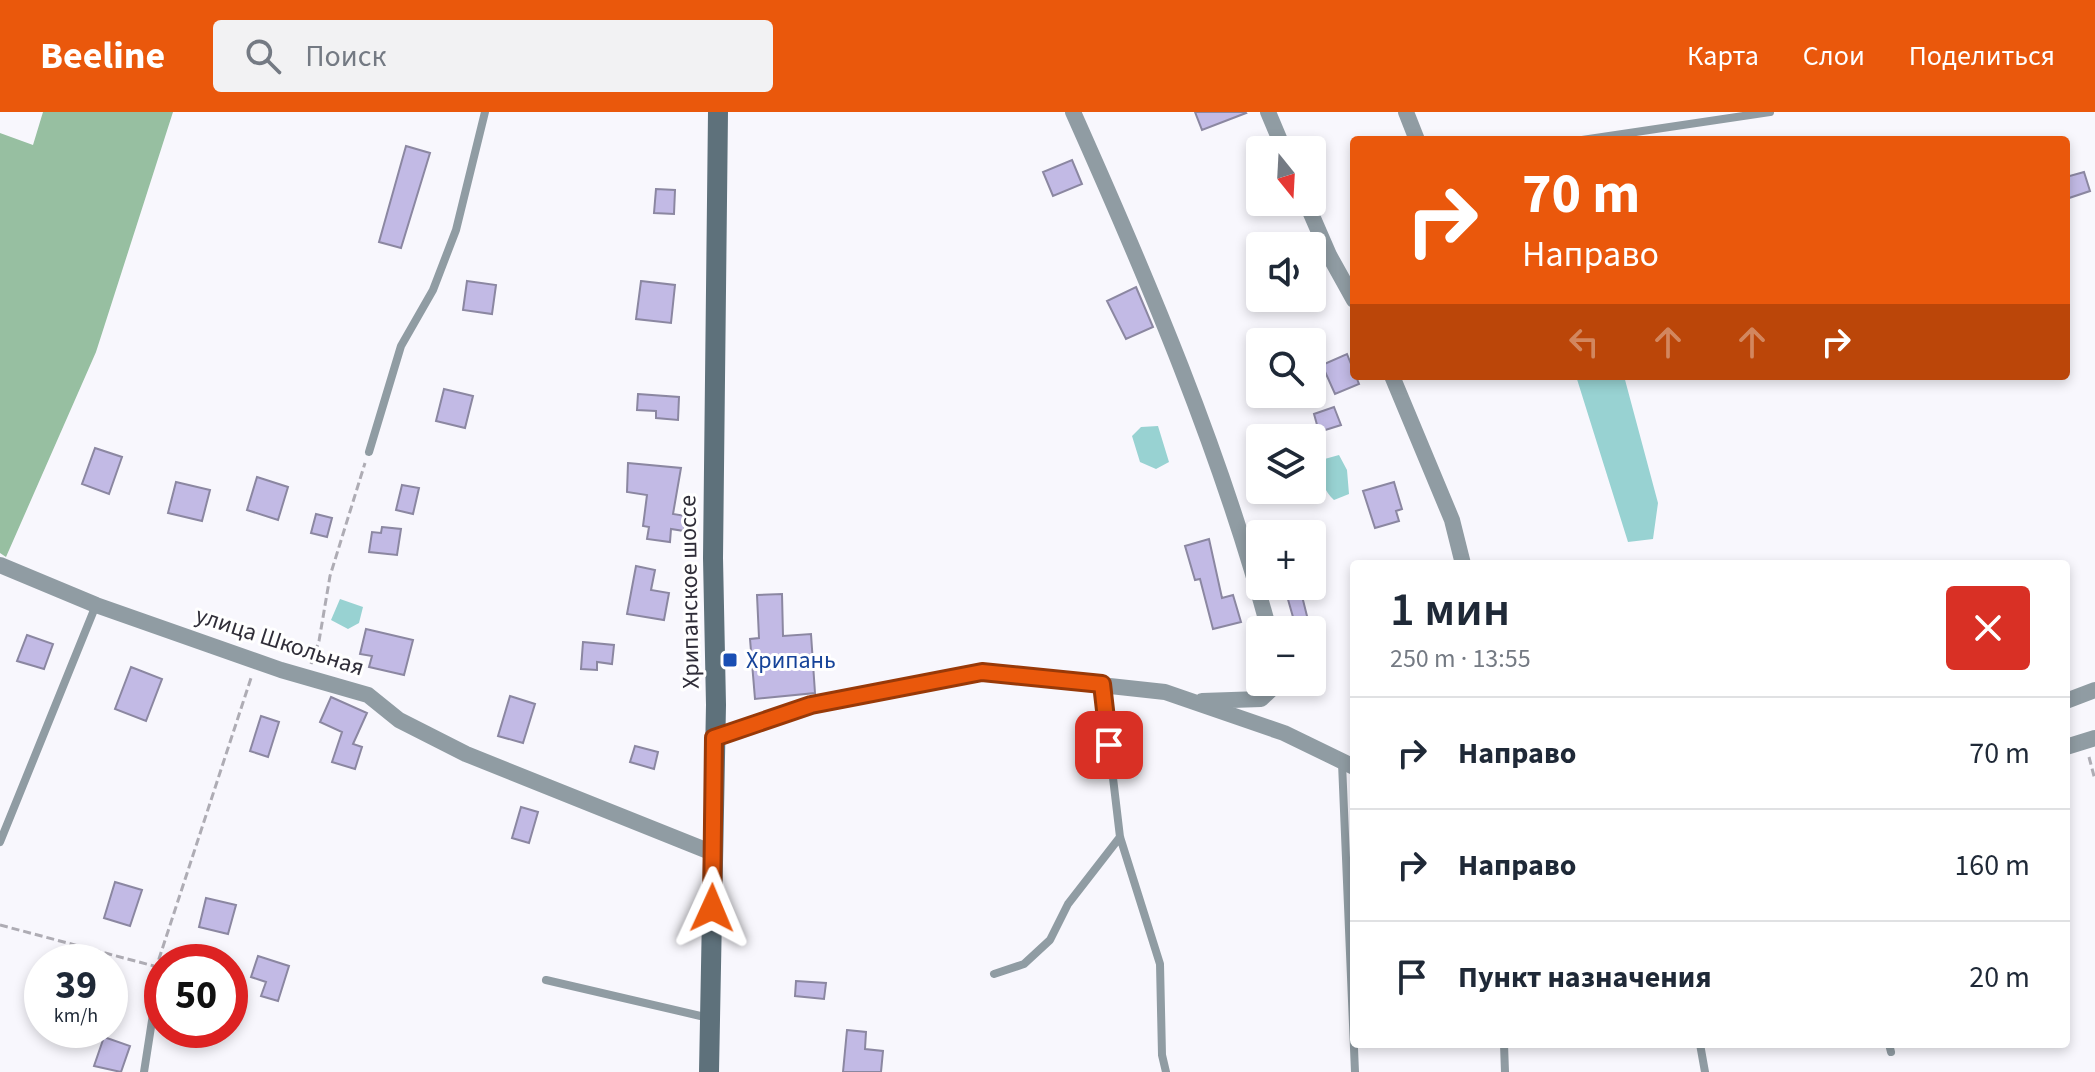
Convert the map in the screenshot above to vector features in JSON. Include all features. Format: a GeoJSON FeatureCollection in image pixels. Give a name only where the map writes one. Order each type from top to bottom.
{"type":"FeatureCollection","features":[{"type":"Feature","properties":{"kind":"main road","name":"Хрипанское шоссе"},"geometry":{"type":"LineString","coordinates":[[709,1072],[718,112]]}},
{"type":"Feature","properties":{"kind":"street"},"geometry":{"type":"LineString","coordinates":[[1073,112],[1188,384],[1231,504],[1265,616]]}},
{"type":"Feature","properties":{"kind":"street"},"geometry":{"type":"LineString","coordinates":[[1268,112],[1278,136]]}},
{"type":"Feature","properties":{"kind":"street"},"geometry":{"type":"LineString","coordinates":[[1406,112],[1415,136]]}},
{"type":"Feature","properties":{"kind":"street"},"geometry":{"type":"LineString","coordinates":[[1312,216],[1350,293]]}},
{"type":"Feature","properties":{"kind":"street"},"geometry":{"type":"LineString","coordinates":[[1394,380],[1452,520],[1462,560]]}},
{"type":"Feature","properties":{"kind":"street","name":"улица Школьная"},"geometry":{"type":"LineString","coordinates":[[0,565],[96,605],[257,661],[368,695],[399,720],[466,754],[713,853]]}},
{"type":"Feature","properties":{"kind":"street"},"geometry":{"type":"LineString","coordinates":[[714,738],[811,705],[982,672],[1165,692],[1284,733],[1348,765]]}},
{"type":"Feature","properties":{"kind":"street"},"geometry":{"type":"LineString","coordinates":[[2070,699],[2095,690]]}},
{"type":"Feature","properties":{"kind":"street"},"geometry":{"type":"LineString","coordinates":[[1192,701],[1261,699],[1264,696]]}},
{"type":"Feature","properties":{"kind":"street"},"geometry":{"type":"LineString","coordinates":[[2070,746],[2090,740]]}},
{"type":"Feature","properties":{"kind":"lane"},"geometry":{"type":"LineString","coordinates":[[369,452],[401,346],[433,290],[456,230],[485,112]]}},
{"type":"Feature","properties":{"kind":"lane"},"geometry":{"type":"LineString","coordinates":[[1609,136],[1770,112]]}},
{"type":"Feature","properties":{"kind":"lane"},"geometry":{"type":"LineString","coordinates":[[0,842],[96,605]]}},
{"type":"Feature","properties":{"kind":"lane"},"geometry":{"type":"LineString","coordinates":[[1102,684],[1120,837],[1160,964],[1160,1017],[1166,1072]]}},
{"type":"Feature","properties":{"kind":"lane"},"geometry":{"type":"LineString","coordinates":[[1348,765],[1350,853]]}},
{"type":"Feature","properties":{"kind":"lane"},"geometry":{"type":"LineString","coordinates":[[994,974],[1024,964],[1050,940],[1068,904],[1120,837]]}},
{"type":"Feature","properties":{"kind":"lane"},"geometry":{"type":"LineString","coordinates":[[546,980],[710,1018]]}},
{"type":"Feature","properties":{"kind":"lane"},"geometry":{"type":"LineString","coordinates":[[144,1072],[148,1048]]}},
{"type":"Feature","properties":{"kind":"lane"},"geometry":{"type":"LineString","coordinates":[[1354,1048],[1355,1072]]}},
{"type":"Feature","properties":{"kind":"lane"},"geometry":{"type":"LineString","coordinates":[[1504,1048],[1505,1072]]}},
{"type":"Feature","properties":{"kind":"lane"},"geometry":{"type":"LineString","coordinates":[[1701,1048],[1705,1072]]}},
{"type":"Feature","properties":{"kind":"path"},"geometry":{"type":"LineString","coordinates":[[306,676],[319,641],[340,538],[369,452]]}},
{"type":"Feature","properties":{"kind":"path"},"geometry":{"type":"LineString","coordinates":[[161,944],[257,661]]}},
{"type":"Feature","properties":{"kind":"path"},"geometry":{"type":"LineString","coordinates":[[2090,740],[2095,780]]}},
{"type":"Feature","properties":{"kind":"path"},"geometry":{"type":"LineString","coordinates":[[0,925],[144,963]]}},
{"type":"Feature","properties":{"kind":"green space"},"geometry":{"type":"Polygon","coordinates":[[[43,112],[173,112],[96,352],[6,557],[0,553],[0,133],[33,145],[43,112]]]}},
{"type":"Feature","properties":{"kind":"water"},"geometry":{"type":"Polygon","coordinates":[[[1577,380],[1625,380],[1658,503],[1653,539],[1628,542],[1577,380]]]}},
{"type":"Feature","properties":{"kind":"water"},"geometry":{"type":"Polygon","coordinates":[[[1158,426],[1169,462],[1156,469],[1140,462],[1132,436],[1141,427],[1158,426]]]}},
{"type":"Feature","properties":{"kind":"water"},"geometry":{"type":"Polygon","coordinates":[[[1339,455],[1347,470],[1349,494],[1334,500],[1327,492],[1326,459],[1339,455]]]}},
{"type":"Feature","properties":{"kind":"water"},"geometry":{"type":"Polygon","coordinates":[[[340,599],[363,607],[359,623],[348,629],[331,620],[340,599]]]}},
{"type":"Feature","properties":{"kind":"building"},"geometry":{"type":"Polygon","coordinates":[[[1195,112],[1245,112],[1246,113],[1202,130],[1195,112]]]}},
{"type":"Feature","properties":{"kind":"building"},"geometry":{"type":"Polygon","coordinates":[[[406,146],[430,153],[401,248],[379,242],[406,146]]]}},
{"type":"Feature","properties":{"kind":"building"},"geometry":{"type":"Polygon","coordinates":[[[1072,160],[1082,184],[1053,196],[1043,172],[1072,160]]]}},
{"type":"Feature","properties":{"kind":"building"},"geometry":{"type":"Polygon","coordinates":[[[2084,172],[2090,191],[2070,198],[2070,176],[2084,172]]]}},
{"type":"Feature","properties":{"kind":"building"},"geometry":{"type":"Polygon","coordinates":[[[656,189],[675,190],[674,214],[654,213],[656,189]]]}},
{"type":"Feature","properties":{"kind":"building"},"geometry":{"type":"Polygon","coordinates":[[[467,281],[496,285],[492,314],[463,310],[467,281]]]}},
{"type":"Feature","properties":{"kind":"building"},"geometry":{"type":"Polygon","coordinates":[[[641,281],[675,285],[671,323],[636,319],[641,281]]]}},
{"type":"Feature","properties":{"kind":"building"},"geometry":{"type":"Polygon","coordinates":[[[1136,287],[1153,327],[1126,339],[1107,301],[1136,287]]]}},
{"type":"Feature","properties":{"kind":"building"},"geometry":{"type":"Polygon","coordinates":[[[1347,354],[1350,380],[1357,380],[1359,384],[1335,394],[1326,374],[1326,363],[1347,354]]]}},
{"type":"Feature","properties":{"kind":"building"},"geometry":{"type":"Polygon","coordinates":[[[444,389],[473,396],[465,428],[436,421],[444,389]]]}},
{"type":"Feature","properties":{"kind":"building"},"geometry":{"type":"Polygon","coordinates":[[[638,394],[679,397],[678,420],[656,418],[656,411],[637,410],[638,394]]]}},
{"type":"Feature","properties":{"kind":"building"},"geometry":{"type":"Polygon","coordinates":[[[1334,407],[1341,425],[1326,430],[1326,424],[1317,424],[1314,414],[1334,407]]]}},
{"type":"Feature","properties":{"kind":"building"},"geometry":{"type":"Polygon","coordinates":[[[95,448],[122,457],[109,494],[82,484],[95,448]]]}},
{"type":"Feature","properties":{"kind":"building"},"geometry":{"type":"Polygon","coordinates":[[[628,463],[681,468],[673,514],[686,516],[684,531],[671,529],[670,542],[647,539],[649,527],[643,526],[647,495],[627,492],[628,463]]]}},
{"type":"Feature","properties":{"kind":"building"},"geometry":{"type":"Polygon","coordinates":[[[257,477],[288,487],[278,520],[247,510],[257,477]]]}},
{"type":"Feature","properties":{"kind":"building"},"geometry":{"type":"Polygon","coordinates":[[[176,482],[210,490],[202,521],[168,513],[176,482]]]}},
{"type":"Feature","properties":{"kind":"building"},"geometry":{"type":"Polygon","coordinates":[[[1394,482],[1402,509],[1396,511],[1399,521],[1375,528],[1363,491],[1394,482]]]}},
{"type":"Feature","properties":{"kind":"building"},"geometry":{"type":"Polygon","coordinates":[[[402,485],[419,488],[413,514],[396,510],[402,485]]]}},
{"type":"Feature","properties":{"kind":"building"},"geometry":{"type":"Polygon","coordinates":[[[316,514],[332,518],[327,537],[311,533],[316,514]]]}},
{"type":"Feature","properties":{"kind":"building"},"geometry":{"type":"Polygon","coordinates":[[[382,527],[401,529],[397,555],[369,552],[372,532],[381,533],[382,527]]]}},
{"type":"Feature","properties":{"kind":"building"},"geometry":{"type":"Polygon","coordinates":[[[1209,539],[1222,598],[1233,595],[1241,622],[1213,629],[1200,579],[1195,580],[1185,546],[1209,539]]]}},
{"type":"Feature","properties":{"kind":"building"},"geometry":{"type":"Polygon","coordinates":[[[636,566],[655,570],[651,590],[669,593],[664,620],[627,614],[636,566]]]}},
{"type":"Feature","properties":{"kind":"building"},"geometry":{"type":"Polygon","coordinates":[[[782,594],[783,636],[811,634],[815,693],[755,699],[750,639],[759,638],[757,595],[782,594]]]}},
{"type":"Feature","properties":{"kind":"building"},"geometry":{"type":"Polygon","coordinates":[[[1288,600],[1303,600],[1307,616],[1293,616],[1288,600]]]}},
{"type":"Feature","properties":{"kind":"building"},"geometry":{"type":"Polygon","coordinates":[[[366,629],[413,640],[404,675],[369,667],[372,656],[360,654],[366,629]]]}},
{"type":"Feature","properties":{"kind":"building"},"geometry":{"type":"Polygon","coordinates":[[[27,635],[53,644],[44,669],[17,661],[27,635]]]}},
{"type":"Feature","properties":{"kind":"building"},"geometry":{"type":"Polygon","coordinates":[[[583,642],[614,645],[612,664],[597,662],[597,670],[581,669],[583,642]]]}},
{"type":"Feature","properties":{"kind":"building"},"geometry":{"type":"Polygon","coordinates":[[[131,667],[162,679],[146,721],[115,709],[131,667]]]}},
{"type":"Feature","properties":{"kind":"building"},"geometry":{"type":"Polygon","coordinates":[[[510,696],[535,704],[523,743],[498,736],[510,696]]]}},
{"type":"Feature","properties":{"kind":"building"},"geometry":{"type":"Polygon","coordinates":[[[331,697],[367,713],[353,744],[362,747],[355,769],[332,762],[342,732],[320,722],[331,697]]]}},
{"type":"Feature","properties":{"kind":"building"},"geometry":{"type":"Polygon","coordinates":[[[261,716],[279,722],[268,757],[250,751],[261,716]]]}},
{"type":"Feature","properties":{"kind":"building"},"geometry":{"type":"Polygon","coordinates":[[[635,746],[658,752],[654,769],[630,762],[635,746]]]}},
{"type":"Feature","properties":{"kind":"building"},"geometry":{"type":"Polygon","coordinates":[[[521,807],[538,812],[529,843],[512,838],[521,807]]]}},
{"type":"Feature","properties":{"kind":"building"},"geometry":{"type":"Polygon","coordinates":[[[115,882],[142,890],[130,926],[104,918],[115,882]]]}},
{"type":"Feature","properties":{"kind":"building"},"geometry":{"type":"Polygon","coordinates":[[[206,898],[236,905],[228,934],[199,927],[206,898]]]}},
{"type":"Feature","properties":{"kind":"building"},"geometry":{"type":"Polygon","coordinates":[[[258,956],[289,966],[278,1001],[261,996],[266,982],[251,977],[258,956]]]}},
{"type":"Feature","properties":{"kind":"building"},"geometry":{"type":"Polygon","coordinates":[[[796,981],[826,983],[824,999],[795,996],[796,981]]]}},
{"type":"Feature","properties":{"kind":"building"},"geometry":{"type":"Polygon","coordinates":[[[847,1030],[866,1032],[865,1049],[883,1051],[881,1072],[843,1072],[847,1030]]]}},
{"type":"Feature","properties":{"kind":"building"},"geometry":{"type":"Polygon","coordinates":[[[130,1046],[121,1072],[94,1066],[100,1048],[130,1046]]]}},
{"type":"Feature","properties":{"kind":"place","name":"Хрипань"},"geometry":{"type":"Point","coordinates":[730,660]}},
{"type":"Feature","properties":{"kind":"route"},"geometry":{"type":"LineString","coordinates":[[712,908],[714,738],[811,705],[982,672],[1102,684],[1109,745]]}}]}
